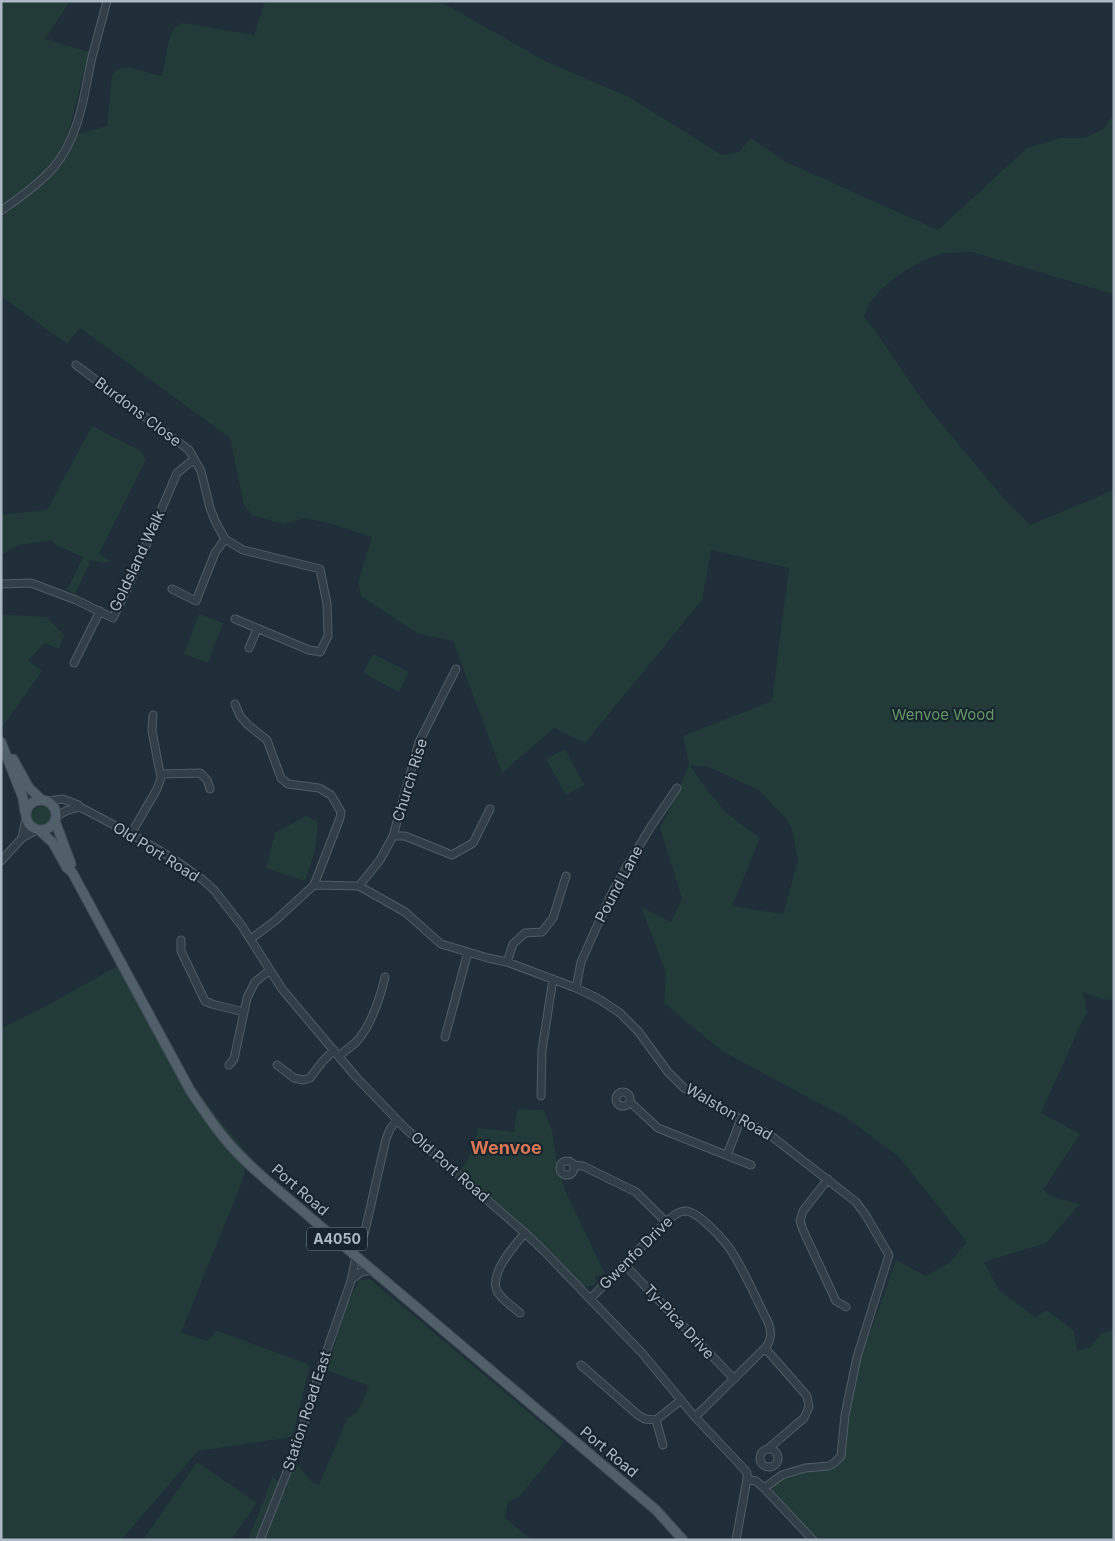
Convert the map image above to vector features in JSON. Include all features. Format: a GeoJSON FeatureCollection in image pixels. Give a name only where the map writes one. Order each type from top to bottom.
{"type":"FeatureCollection","features":[{"type":"Feature","properties":{"kind":"main road","name":"Port Road"},"geometry":{"type":"LineString","coordinates":[[1,742],[13,758],[29,788],[55,808],[56,820],[72,872],[187,1083],[224,1137],[244,1158],[356,1256],[656,1510],[683,1540]]}},
{"type":"Feature","properties":{"kind":"main road","name":"Port Road"},"geometry":{"type":"LineString","coordinates":[[6,751],[8,761],[23,798],[29,825],[38,830],[53,844],[67,868],[72,872]]}},
{"type":"Feature","properties":{"kind":"main road"},"geometry":{"type":"LineString","coordinates":[[26,817],[29,805],[37,800],[45,800]]}},
{"type":"Feature","properties":{"kind":"main road"},"geometry":{"type":"LineString","coordinates":[[38,830],[49,829],[56,820]]}},
{"type":"Feature","properties":{"kind":"street"},"geometry":{"type":"LineString","coordinates":[[1,211],[40,181],[54,166],[71,138],[83,105],[92,56],[107,1]]}},
{"type":"Feature","properties":{"kind":"street","name":"Burdons Close"},"geometry":{"type":"LineString","coordinates":[[76,364],[188,450],[201,471],[210,508],[225,539]]}},
{"type":"Feature","properties":{"kind":"street","name":"Goldsland Walk"},"geometry":{"type":"LineString","coordinates":[[1,584],[31,583],[113,618],[177,473],[194,459]]}},
{"type":"Feature","properties":{"kind":"street"},"geometry":{"type":"LineString","coordinates":[[172,589],[196,601],[215,553],[225,539],[243,550],[320,569],[327,604],[328,636],[320,652],[309,650],[235,619]]}},
{"type":"Feature","properties":{"kind":"street"},"geometry":{"type":"LineString","coordinates":[[74,662],[100,611]]}},
{"type":"Feature","properties":{"kind":"street"},"geometry":{"type":"LineString","coordinates":[[249,648],[258,629]]}},
{"type":"Feature","properties":{"kind":"street","name":"Church Rise"},"geometry":{"type":"LineString","coordinates":[[359,886],[380,860],[393,836],[420,742],[456,669]]}},
{"type":"Feature","properties":{"kind":"street"},"geometry":{"type":"LineString","coordinates":[[235,704],[240,716],[248,725],[268,740],[281,778],[288,784],[319,788],[331,795],[341,812],[314,885],[276,920],[251,939]]}},
{"type":"Feature","properties":{"kind":"street"},"geometry":{"type":"LineString","coordinates":[[131,834],[157,789],[161,774],[152,731],[153,714]]}},
{"type":"Feature","properties":{"kind":"street"},"geometry":{"type":"LineString","coordinates":[[161,774],[200,773],[207,780],[210,789]]}},
{"type":"Feature","properties":{"kind":"street","name":"Pound Lane"},"geometry":{"type":"LineString","coordinates":[[576,988],[581,962],[610,897],[646,834],[677,788]]}},
{"type":"Feature","properties":{"kind":"street","name":"Old Port Road"},"geometry":{"type":"LineString","coordinates":[[45,800],[63,800],[78,805],[80,808],[131,834],[185,866],[204,880],[223,900],[251,939],[269,971],[287,995],[356,1076],[397,1120],[525,1233],[642,1353],[695,1417],[747,1473],[747,1479],[756,1481],[764,1488],[813,1540]]}},
{"type":"Feature","properties":{"kind":"street"},"geometry":{"type":"LineString","coordinates":[[56,820],[61,813],[68,809],[80,808]]}},
{"type":"Feature","properties":{"kind":"street"},"geometry":{"type":"LineString","coordinates":[[393,836],[405,836],[452,855],[473,843],[490,809]]}},
{"type":"Feature","properties":{"kind":"street"},"geometry":{"type":"LineString","coordinates":[[22,838],[26,817]]}},
{"type":"Feature","properties":{"kind":"street"},"geometry":{"type":"LineString","coordinates":[[1,862],[22,838],[38,830]]}},
{"type":"Feature","properties":{"kind":"street"},"geometry":{"type":"LineString","coordinates":[[507,962],[514,944],[524,933],[542,932],[553,918],[566,876]]}},
{"type":"Feature","properties":{"kind":"street","name":"Walston Road"},"geometry":{"type":"LineString","coordinates":[[314,885],[359,886],[405,912],[441,944],[507,962],[576,988],[599,1000],[620,1013],[638,1030],[668,1072],[684,1088],[770,1135],[860,1206],[889,1255],[857,1358],[845,1415],[840,1456],[834,1464],[805,1468],[782,1475],[764,1488]]}},
{"type":"Feature","properties":{"kind":"street"},"geometry":{"type":"LineString","coordinates":[[181,940],[181,951],[205,1000],[212,1004],[243,1012]]}},
{"type":"Feature","properties":{"kind":"street"},"geometry":{"type":"LineString","coordinates":[[444,1037],[468,952]]}},
{"type":"Feature","properties":{"kind":"street"},"geometry":{"type":"LineString","coordinates":[[229,1065],[234,1059],[247,998],[255,982],[269,971]]}},
{"type":"Feature","properties":{"kind":"street"},"geometry":{"type":"LineString","coordinates":[[277,1065],[294,1078],[303,1080],[310,1078],[322,1062],[357,1040],[368,1024],[385,976]]}},
{"type":"Feature","properties":{"kind":"street"},"geometry":{"type":"LineString","coordinates":[[541,1096],[542,1050],[553,979]]}},
{"type":"Feature","properties":{"kind":"street"},"geometry":{"type":"LineString","coordinates":[[630,1102],[658,1128],[751,1165]]}},
{"type":"Feature","properties":{"kind":"street"},"geometry":{"type":"LineString","coordinates":[[727,1155],[741,1119]]}},
{"type":"Feature","properties":{"kind":"street"},"geometry":{"type":"LineString","coordinates":[[364,1235],[386,1139],[397,1120]]}},
{"type":"Feature","properties":{"kind":"street"},"geometry":{"type":"LineString","coordinates":[[574,1165],[583,1166],[636,1192],[666,1222]]}},
{"type":"Feature","properties":{"kind":"street"},"geometry":{"type":"LineString","coordinates":[[828,1179],[803,1211],[800,1221],[836,1301],[846,1307]]}},
{"type":"Feature","properties":{"kind":"street","name":"Gwenfo Drive"},"geometry":{"type":"LineString","coordinates":[[590,1299],[673,1215],[688,1211],[702,1218],[730,1250],[770,1327],[769,1342],[765,1348]]}},
{"type":"Feature","properties":{"kind":"street"},"geometry":{"type":"LineString","coordinates":[[520,1313],[498,1292],[495,1285],[500,1267],[525,1233]]}},
{"type":"Feature","properties":{"kind":"street","name":"Station Road East"},"geometry":{"type":"LineString","coordinates":[[260,1540],[298,1444],[321,1367],[351,1281],[356,1256]]}},
{"type":"Feature","properties":{"kind":"street","name":"Ty-Pica Drive"},"geometry":{"type":"LineString","coordinates":[[624,1264],[734,1379]]}},
{"type":"Feature","properties":{"kind":"street"},"geometry":{"type":"LineString","coordinates":[[351,1281],[361,1272],[373,1270]]}},
{"type":"Feature","properties":{"kind":"street"},"geometry":{"type":"LineString","coordinates":[[695,1417],[765,1348],[807,1396],[809,1407],[804,1418],[769,1448]]}},
{"type":"Feature","properties":{"kind":"street"},"geometry":{"type":"LineString","coordinates":[[581,1365],[638,1415],[648,1420],[656,1420],[681,1400]]}},
{"type":"Feature","properties":{"kind":"street"},"geometry":{"type":"LineString","coordinates":[[656,1420],[664,1445]]}},
{"type":"Feature","properties":{"kind":"street"},"geometry":{"type":"LineString","coordinates":[[736,1540],[747,1479]]}},
{"type":"Feature","properties":{"kind":"green space"},"geometry":{"type":"Polygon","coordinates":[[[1,1],[67,1],[68,4],[45,39],[89,52],[68,134],[60,154],[41,177],[1,207],[1,1]]]}},
{"type":"Feature","properties":{"kind":"green space","name":"Wenvoe Wood"},"geometry":{"type":"Polygon","coordinates":[[[265,1],[436,1],[547,62],[629,97],[722,155],[739,152],[751,138],[784,161],[938,230],[1027,148],[1060,138],[1084,138],[1102,130],[1114,114],[1114,295],[972,252],[943,253],[903,272],[880,290],[869,304],[864,317],[925,404],[1000,494],[1030,525],[1114,490],[1114,1000],[1102,999],[1083,992],[1087,1011],[1041,1113],[1080,1134],[1043,1190],[1053,1197],[1080,1204],[1046,1243],[984,1262],[999,1290],[1035,1317],[1047,1310],[1074,1331],[1077,1350],[1090,1348],[1101,1333],[1114,1330],[1114,1540],[818,1540],[772,1492],[773,1485],[776,1482],[794,1473],[836,1465],[842,1459],[858,1361],[896,1260],[926,1276],[949,1263],[967,1242],[899,1157],[847,1118],[722,1051],[664,1003],[666,973],[641,907],[671,922],[682,898],[660,828],[676,797],[689,765],[683,736],[772,701],[789,568],[711,550],[702,600],[585,743],[554,728],[502,773],[453,641],[417,633],[361,596],[358,582],[372,537],[332,524],[305,518],[283,524],[252,515],[244,505],[230,438],[80,328],[67,344],[1,296],[1,218],[55,171],[77,134],[107,126],[112,76],[115,71],[121,68],[130,68],[162,76],[170,36],[174,28],[183,23],[254,35],[265,1]],[[690,765],[725,812],[760,838],[732,906],[783,914],[798,861],[792,829],[787,820],[760,791],[709,767],[690,765]]]}},
{"type":"Feature","properties":{"kind":"green space"},"geometry":{"type":"Polygon","coordinates":[[[92,426],[141,451],[146,459],[99,554],[111,561],[104,563],[91,560],[75,594],[67,590],[83,557],[54,544],[53,540],[19,545],[1,555],[1,515],[47,510],[92,426]]]}},
{"type":"Feature","properties":{"kind":"green space"},"geometry":{"type":"Polygon","coordinates":[[[199,614],[223,623],[208,663],[184,654],[199,614]]]}},
{"type":"Feature","properties":{"kind":"green space"},"geometry":{"type":"Polygon","coordinates":[[[1,616],[47,617],[64,635],[59,649],[45,643],[28,660],[42,671],[3,726],[1,722],[1,616]]]}},
{"type":"Feature","properties":{"kind":"green space"},"geometry":{"type":"Polygon","coordinates":[[[373,654],[409,672],[399,692],[363,673],[373,654]]]}},
{"type":"Feature","properties":{"kind":"green space"},"geometry":{"type":"Polygon","coordinates":[[[565,749],[584,785],[566,795],[546,759],[565,749]]]}},
{"type":"Feature","properties":{"kind":"green space"},"geometry":{"type":"Polygon","coordinates":[[[42,806],[49,809],[52,816],[49,823],[42,826],[35,823],[32,816],[35,809],[42,806]]]}},
{"type":"Feature","properties":{"kind":"green space"},"geometry":{"type":"Polygon","coordinates":[[[306,816],[318,822],[315,851],[305,881],[266,868],[275,833],[306,816]]]}},
{"type":"Feature","properties":{"kind":"green space"},"geometry":{"type":"Polygon","coordinates":[[[125,963],[188,1079],[249,1155],[242,1182],[181,1332],[206,1341],[211,1338],[216,1330],[310,1365],[292,1437],[198,1451],[121,1540],[1,1540],[1,1026],[4,1027],[52,1003],[125,963]]]}},
{"type":"Feature","properties":{"kind":"green space"},"geometry":{"type":"Polygon","coordinates":[[[517,1109],[544,1110],[552,1131],[557,1163],[565,1190],[605,1274],[595,1276],[596,1282],[594,1285],[585,1287],[549,1249],[461,1170],[473,1150],[478,1128],[514,1132],[517,1109]]]}},
{"type":"Feature","properties":{"kind":"green space"},"geometry":{"type":"Polygon","coordinates":[[[370,1279],[564,1442],[519,1497],[508,1502],[505,1518],[532,1540],[248,1540],[273,1476],[287,1493],[286,1481],[295,1462],[310,1480],[319,1485],[347,1419],[357,1412],[369,1386],[327,1370],[347,1305],[359,1280],[370,1279]]]}},
{"type":"Feature","properties":{"kind":"green space"},"geometry":{"type":"Polygon","coordinates":[[[197,1462],[257,1503],[231,1540],[143,1540],[197,1462]]]}},
{"type":"Feature","properties":{"kind":"district","name":"Wenvoe"},"geometry":{"type":"Point","coordinates":[506,1148]}}]}
